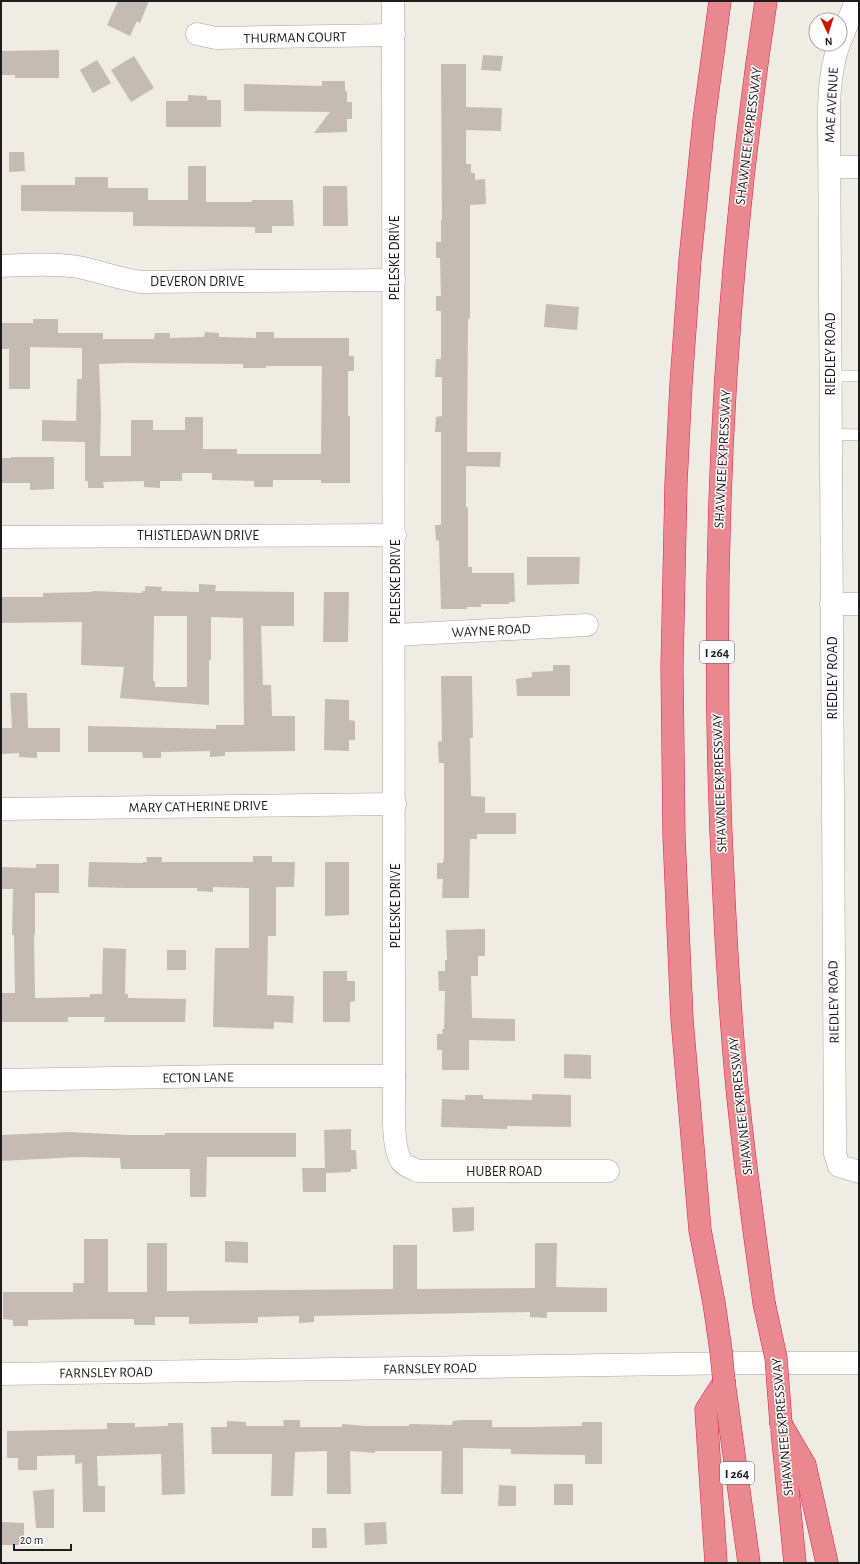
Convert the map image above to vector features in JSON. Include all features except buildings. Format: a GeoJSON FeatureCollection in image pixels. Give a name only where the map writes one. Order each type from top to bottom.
{"type":"FeatureCollection","features":[{"type":"Feature","properties":{"kind":"highway","name":"I 264"},"geometry":{"type":"LineString","coordinates":[[720,1],[704,120],[690,260],[681,384],[676,483],[672,667],[674,836],[682,1019],[700,1230],[714,1302],[749,1563]]}},
{"type":"Feature","properties":{"kind":"highway","name":"SHAWNEE EXPRESSWAY"},"geometry":{"type":"LineString","coordinates":[[766,1],[748,121],[740,200],[724,401],[718,559],[717,698],[720,816],[727,959],[735,1068],[752,1218],[764,1303],[776,1358],[795,1563]]}},
{"type":"Feature","properties":{"kind":"highway"},"geometry":{"type":"LineString","coordinates":[[716,1563],[706,1410],[724,1382]]}},
{"type":"Feature","properties":{"kind":"highway"},"geometry":{"type":"LineString","coordinates":[[781,1424],[805,1464],[827,1563]]}},
{"type":"Feature","properties":{"kind":"street","name":"PELESKE DRIVE"},"geometry":{"type":"LineString","coordinates":[[393,1],[395,535],[394,1076],[396,1150],[402,1161]]}},
{"type":"Feature","properties":{"kind":"street","name":"MAE AVENUE"},"geometry":{"type":"LineString","coordinates":[[848,22],[856,1]]}},
{"type":"Feature","properties":{"kind":"street","name":"THURMAN COURT"},"geometry":{"type":"LineString","coordinates":[[197,34],[216,38],[394,35]]}},
{"type":"Feature","properties":{"kind":"street","name":"MAE AVENUE"},"geometry":{"type":"LineString","coordinates":[[830,167],[829,86],[837,52]]}},
{"type":"Feature","properties":{"kind":"street"},"geometry":{"type":"LineString","coordinates":[[830,167],[859,167]]}},
{"type":"Feature","properties":{"kind":"street","name":"RIEDLEY ROAD"},"geometry":{"type":"LineString","coordinates":[[830,167],[835,1154],[839,1166],[859,1172]]}},
{"type":"Feature","properties":{"kind":"street","name":"DEVERON DRIVE"},"geometry":{"type":"LineString","coordinates":[[1,266],[50,265],[78,267],[121,279],[141,282],[394,280]]}},
{"type":"Feature","properties":{"kind":"street","name":"THISTLEDAWN DRIVE"},"geometry":{"type":"LineString","coordinates":[[1,537],[395,535]]}},
{"type":"Feature","properties":{"kind":"street"},"geometry":{"type":"LineString","coordinates":[[832,604],[859,604]]}},
{"type":"Feature","properties":{"kind":"street","name":"WAYNE ROAD"},"geometry":{"type":"LineString","coordinates":[[395,635],[587,625]]}},
{"type":"Feature","properties":{"kind":"street","name":"MARY CATHERINE DRIVE"},"geometry":{"type":"LineString","coordinates":[[1,808],[395,804]]}},
{"type":"Feature","properties":{"kind":"street","name":"ECTON LANE"},"geometry":{"type":"LineString","coordinates":[[1,1080],[227,1076],[394,1076]]}},
{"type":"Feature","properties":{"kind":"street","name":"HUBER ROAD"},"geometry":{"type":"LineString","coordinates":[[402,1161],[406,1165],[418,1171],[608,1171]]}},
{"type":"Feature","properties":{"kind":"street","name":"FARNSLEY ROAD"},"geometry":{"type":"LineString","coordinates":[[1,1374],[742,1363],[859,1363]]}},
{"type":"Feature","properties":{"kind":"lane"},"geometry":{"type":"LineString","coordinates":[[831,376],[859,376]]}},
{"type":"Feature","properties":{"kind":"lane"},"geometry":{"type":"LineString","coordinates":[[831,434],[859,434]]}}]}
